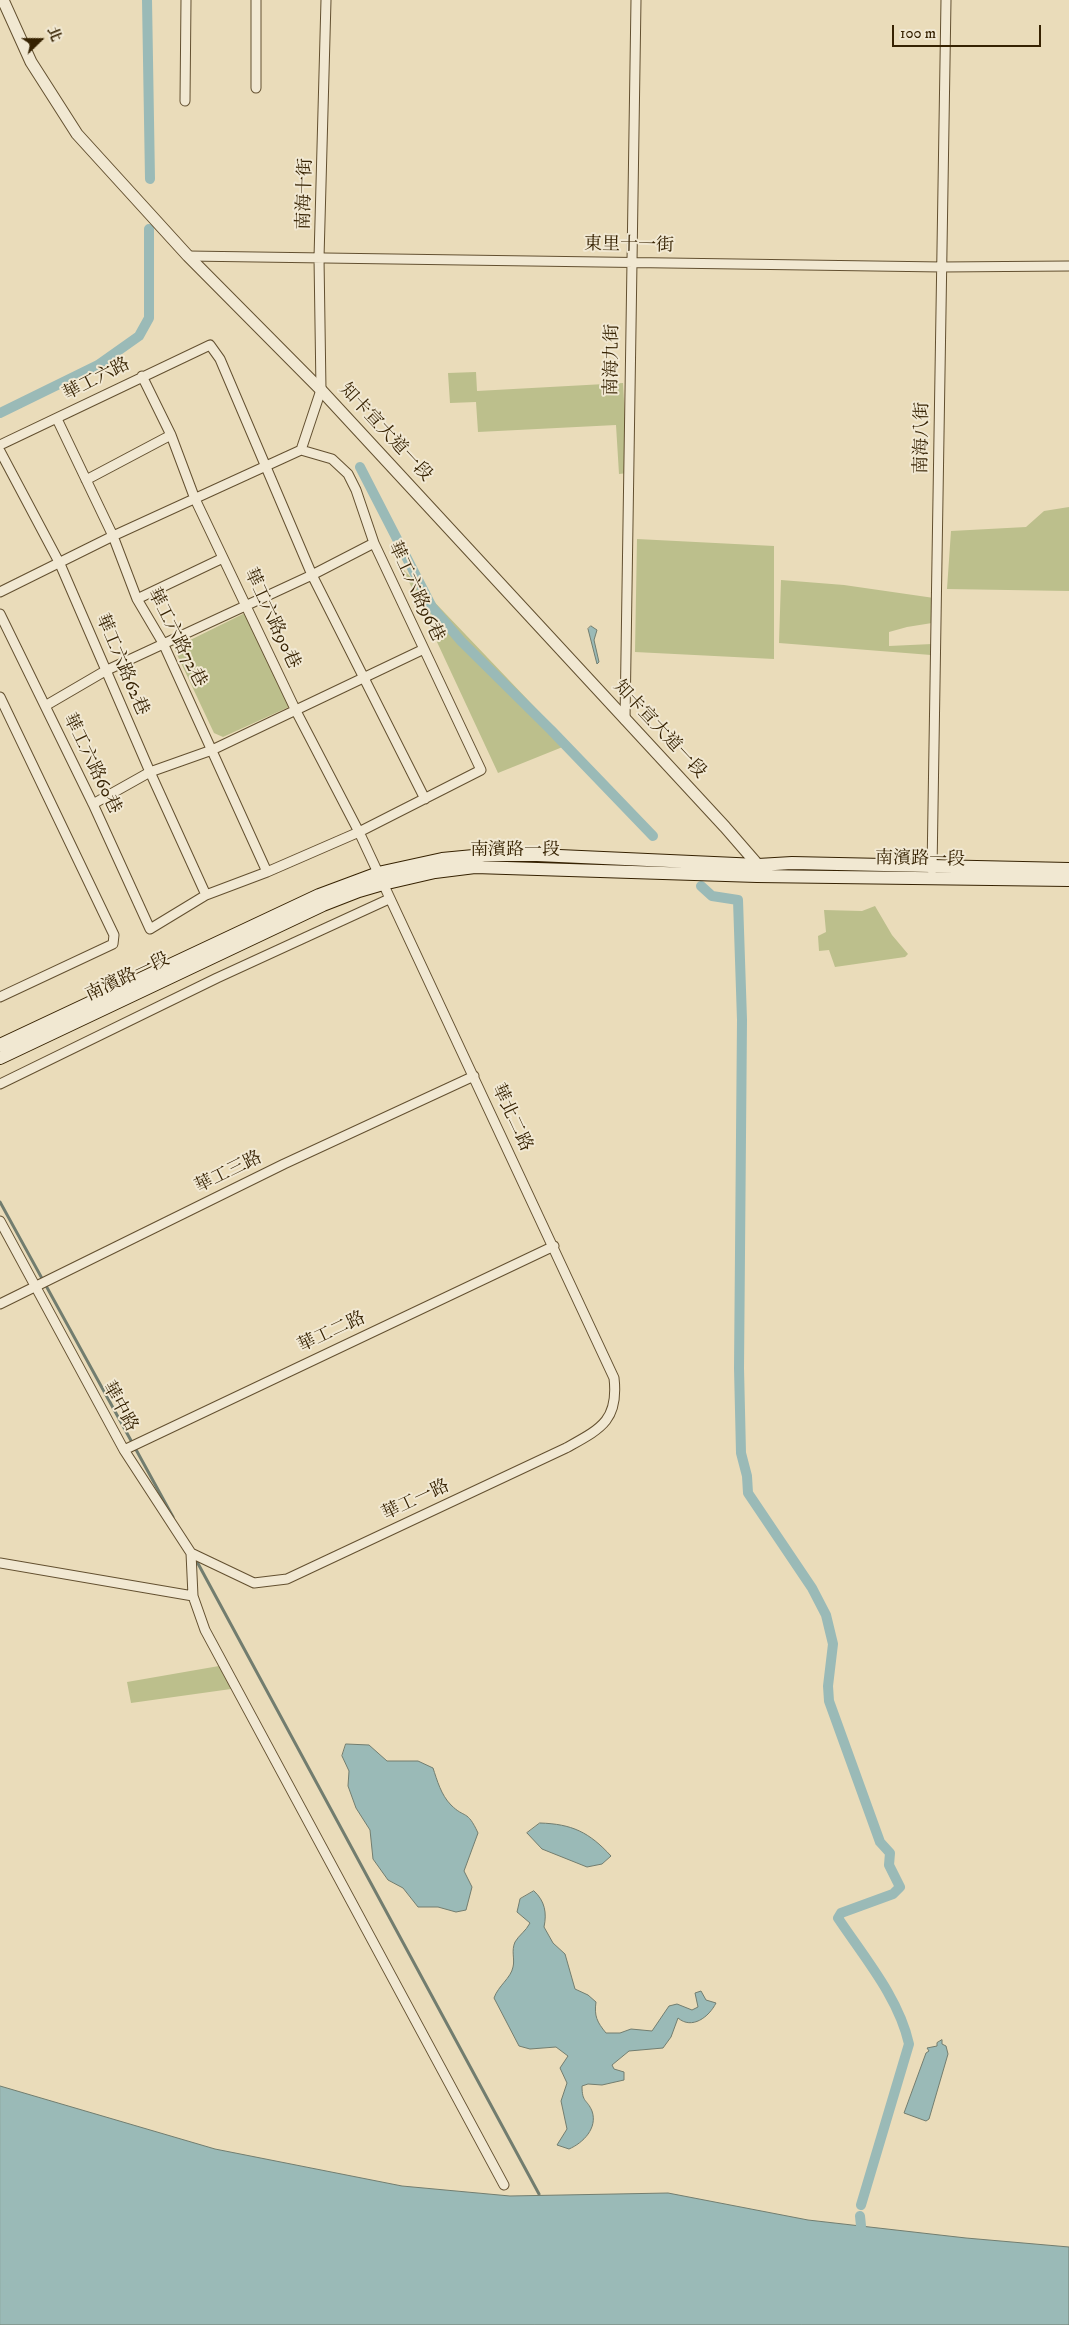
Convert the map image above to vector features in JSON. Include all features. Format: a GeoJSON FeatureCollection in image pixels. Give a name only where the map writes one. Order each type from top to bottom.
{"type":"FeatureCollection","features":[{"type":"Feature","properties":{"kind":"main road","name":"南濱路一段"},"geometry":{"type":"LineString","coordinates":[[0,1045],[319,895],[380,879],[442,859],[484,855],[538,855],[758,870],[792,863],[1069,880]]}},
{"type":"Feature","properties":{"kind":"main road","name":"南濱路一段"},"geometry":{"type":"LineString","coordinates":[[932,872],[1069,869]]}},
{"type":"Feature","properties":{"kind":"main road","name":"南濱路一段"},"geometry":{"type":"LineString","coordinates":[[0,1058],[380,879]]}},
{"type":"Feature","properties":{"kind":"street","name":"知卡宣大道一段"},"geometry":{"type":"LineString","coordinates":[[2,0],[31,62],[77,134],[188,256],[322,390],[625,720],[758,870]]}},
{"type":"Feature","properties":{"kind":"street"},"geometry":{"type":"LineString","coordinates":[[184,102],[186,0]]}},
{"type":"Feature","properties":{"kind":"street"},"geometry":{"type":"LineString","coordinates":[[256,0],[256,88]]}},
{"type":"Feature","properties":{"kind":"street","name":"南海十街"},"geometry":{"type":"LineString","coordinates":[[322,390],[319,258],[326,0]]}},
{"type":"Feature","properties":{"kind":"street","name":"南海九街"},"geometry":{"type":"LineString","coordinates":[[625,720],[636,0]]}},
{"type":"Feature","properties":{"kind":"street","name":"南海八街"},"geometry":{"type":"LineString","coordinates":[[932,872],[946,0]]}},
{"type":"Feature","properties":{"kind":"street","name":"東里十一街"},"geometry":{"type":"LineString","coordinates":[[188,256],[942,267],[1069,266]]}},
{"type":"Feature","properties":{"kind":"street","name":"華工六路"},"geometry":{"type":"LineString","coordinates":[[0,445],[210,344],[220,359],[265,465]]}},
{"type":"Feature","properties":{"kind":"street","name":"華工六路90巷"},"geometry":{"type":"LineString","coordinates":[[142,376],[171,435],[195,499],[296,711],[359,832],[380,879]]}},
{"type":"Feature","properties":{"kind":"street"},"geometry":{"type":"LineString","coordinates":[[0,592],[60,564],[113,536],[301,450],[322,390]]}},
{"type":"Feature","properties":{"kind":"street","name":"華工六路72巷"},"geometry":{"type":"LineString","coordinates":[[57,419],[113,536],[137,599],[163,643],[267,872]]}},
{"type":"Feature","properties":{"kind":"street"},"geometry":{"type":"LineString","coordinates":[[86,480],[171,435]]}},
{"type":"Feature","properties":{"kind":"street","name":"華工六路96巷"},"geometry":{"type":"LineString","coordinates":[[301,450],[332,459],[348,474],[356,490],[374,543],[481,770],[425,799]]}},
{"type":"Feature","properties":{"kind":"street","name":"華工六路62巷"},"geometry":{"type":"LineString","coordinates":[[0,451],[60,564],[105,671],[206,894]]}},
{"type":"Feature","properties":{"kind":"street"},"geometry":{"type":"LineString","coordinates":[[206,894],[267,872],[359,832],[425,799],[312,575],[265,465]]}},
{"type":"Feature","properties":{"kind":"street"},"geometry":{"type":"LineString","coordinates":[[45,706],[105,671],[247,606],[374,543]]}},
{"type":"Feature","properties":{"kind":"street"},"geometry":{"type":"LineString","coordinates":[[137,599],[223,558]]}},
{"type":"Feature","properties":{"kind":"street","name":"華工六路60巷"},"geometry":{"type":"LineString","coordinates":[[0,614],[93,804],[150,929],[206,894]]}},
{"type":"Feature","properties":{"kind":"street"},"geometry":{"type":"LineString","coordinates":[[93,804],[150,772],[212,750],[424,649]]}},
{"type":"Feature","properties":{"kind":"street"},"geometry":{"type":"LineString","coordinates":[[0,696],[114,935],[113,944],[0,997]]}},
{"type":"Feature","properties":{"kind":"street","name":"華北二路"},"geometry":{"type":"LineString","coordinates":[[380,879],[554,1246],[614,1378]]}},
{"type":"Feature","properties":{"kind":"street"},"geometry":{"type":"LineString","coordinates":[[0,1084],[217,978],[389,899]]}},
{"type":"Feature","properties":{"kind":"street","name":"華工三路"},"geometry":{"type":"LineString","coordinates":[[0,1304],[284,1164],[474,1076]]}},
{"type":"Feature","properties":{"kind":"street","name":"華中路"},"geometry":{"type":"LineString","coordinates":[[0,1221],[124,1450],[191,1553]]}},
{"type":"Feature","properties":{"kind":"street","name":"華工二路"},"geometry":{"type":"LineString","coordinates":[[124,1450],[554,1246]]}},
{"type":"Feature","properties":{"kind":"street","name":"華工一路"},"geometry":{"type":"LineString","coordinates":[[191,1553],[254,1584],[287,1579],[566,1448],[591,1434],[605,1424],[611,1414],[616,1396],[614,1378]]}},
{"type":"Feature","properties":{"kind":"street"},"geometry":{"type":"LineString","coordinates":[[191,1553],[193,1596],[205,1630],[504,2185]]}},
{"type":"Feature","properties":{"kind":"street"},"geometry":{"type":"LineString","coordinates":[[0,1563],[193,1596]]}},
{"type":"Feature","properties":{"kind":"green space"},"geometry":{"type":"Polygon","coordinates":[[[476,372],[477,391],[623,383],[628,473],[619,474],[616,425],[478,432],[476,402],[450,403],[448,373],[476,372]]]}},
{"type":"Feature","properties":{"kind":"green space"},"geometry":{"type":"Polygon","coordinates":[[[1069,507],[1069,591],[947,589],[951,531],[1026,527],[1044,511],[1069,507]]]}},
{"type":"Feature","properties":{"kind":"green space"},"geometry":{"type":"Polygon","coordinates":[[[637,539],[774,546],[774,659],[635,652],[637,539]]]}},
{"type":"Feature","properties":{"kind":"green space"},"geometry":{"type":"Polygon","coordinates":[[[403,569],[570,744],[498,773],[403,569]]]}},
{"type":"Feature","properties":{"kind":"green space"},"geometry":{"type":"Polygon","coordinates":[[[781,580],[844,585],[934,598],[932,623],[889,632],[889,646],[932,644],[931,655],[779,643],[781,580]]]}},
{"type":"Feature","properties":{"kind":"green space"},"geometry":{"type":"Polygon","coordinates":[[[247,612],[291,706],[223,737],[214,733],[174,648],[247,612]]]}},
{"type":"Feature","properties":{"kind":"green space"},"geometry":{"type":"Polygon","coordinates":[[[875,906],[892,935],[908,954],[905,957],[835,967],[829,950],[819,951],[818,936],[826,932],[824,910],[862,911],[875,906]]]}},
{"type":"Feature","properties":{"kind":"green space"},"geometry":{"type":"Polygon","coordinates":[[[219,1666],[231,1689],[131,1703],[127,1682],[219,1666]]]}},
{"type":"Feature","properties":{"kind":"water"},"geometry":{"type":"Polygon","coordinates":[[[591,626],[597,630],[594,640],[599,662],[597,664],[588,629],[591,626]]]}},
{"type":"Feature","properties":{"kind":"water"},"geometry":{"type":"Polygon","coordinates":[[[346,1744],[369,1745],[387,1761],[418,1761],[433,1768],[445,1797],[456,1809],[471,1820],[478,1833],[464,1871],[472,1887],[466,1910],[456,1912],[438,1907],[418,1907],[403,1888],[388,1880],[373,1859],[370,1830],[356,1808],[348,1786],[349,1771],[342,1756],[346,1744]]]}},
{"type":"Feature","properties":{"kind":"water"},"geometry":{"type":"Polygon","coordinates":[[[540,1823],[562,1825],[579,1831],[595,1841],[611,1856],[602,1864],[587,1867],[542,1849],[527,1833],[540,1823]]]}},
{"type":"Feature","properties":{"kind":"water"},"geometry":{"type":"Polygon","coordinates":[[[534,1891],[541,1899],[544,1908],[544,1927],[553,1943],[565,1954],[575,1989],[588,1995],[596,2002],[595,2011],[597,2019],[606,2033],[620,2033],[631,2029],[652,2031],[669,2006],[677,2004],[692,2010],[698,2007],[695,1993],[701,1991],[706,2000],[716,2003],[709,2013],[700,2020],[689,2023],[678,2018],[671,2037],[663,2048],[629,2051],[612,2065],[614,2069],[624,2072],[624,2080],[602,2085],[588,2084],[582,2086],[584,2098],[592,2111],[593,2123],[584,2139],[569,2149],[557,2145],[567,2129],[561,2101],[567,2083],[560,2068],[568,2056],[556,2047],[530,2049],[519,2046],[494,1998],[512,1971],[515,1942],[530,1923],[517,1912],[520,1899],[534,1891]]]}},
{"type":"Feature","properties":{"kind":"water"},"geometry":{"type":"Polygon","coordinates":[[[942,2040],[942,2044],[946,2046],[948,2054],[929,2119],[926,2121],[904,2113],[926,2053],[929,2051],[927,2048],[937,2046],[937,2043],[942,2040]]]}},
{"type":"Feature","properties":{"kind":"water"},"geometry":{"type":"Polygon","coordinates":[[[0,2086],[215,2149],[402,2186],[510,2196],[668,2193],[808,2220],[966,2238],[1069,2247],[1069,2325],[0,2325],[0,2086]]]}},
{"type":"Feature","properties":{"kind":"waterway"},"geometry":{"type":"LineString","coordinates":[[147,0],[150,179]]}},
{"type":"Feature","properties":{"kind":"waterway"},"geometry":{"type":"LineString","coordinates":[[0,413],[98,365],[139,336],[149,318],[149,229]]}},
{"type":"Feature","properties":{"kind":"waterway"},"geometry":{"type":"LineString","coordinates":[[360,467],[432,607],[461,641],[551,730],[653,836]]}},
{"type":"Feature","properties":{"kind":"waterway"},"geometry":{"type":"LineString","coordinates":[[701,886],[712,896],[738,900],[742,1020],[739,1368],[741,1453],[747,1476],[748,1493],[812,1588],[826,1615],[833,1644],[828,1686],[829,1701],[880,1842],[890,1853],[889,1865],[900,1887],[893,1894],[841,1913],[838,1918],[880,1978],[897,2010],[909,2044],[861,2205]]}},
{"type":"Feature","properties":{"kind":"waterway"},"geometry":{"type":"LineString","coordinates":[[0,1202],[173,1517]]}},
{"type":"Feature","properties":{"kind":"waterway"},"geometry":{"type":"LineString","coordinates":[[195,1558],[539,2194]]}},
{"type":"Feature","properties":{"kind":"waterway"},"geometry":{"type":"LineString","coordinates":[[860,2216],[861,2226]]}}]}
